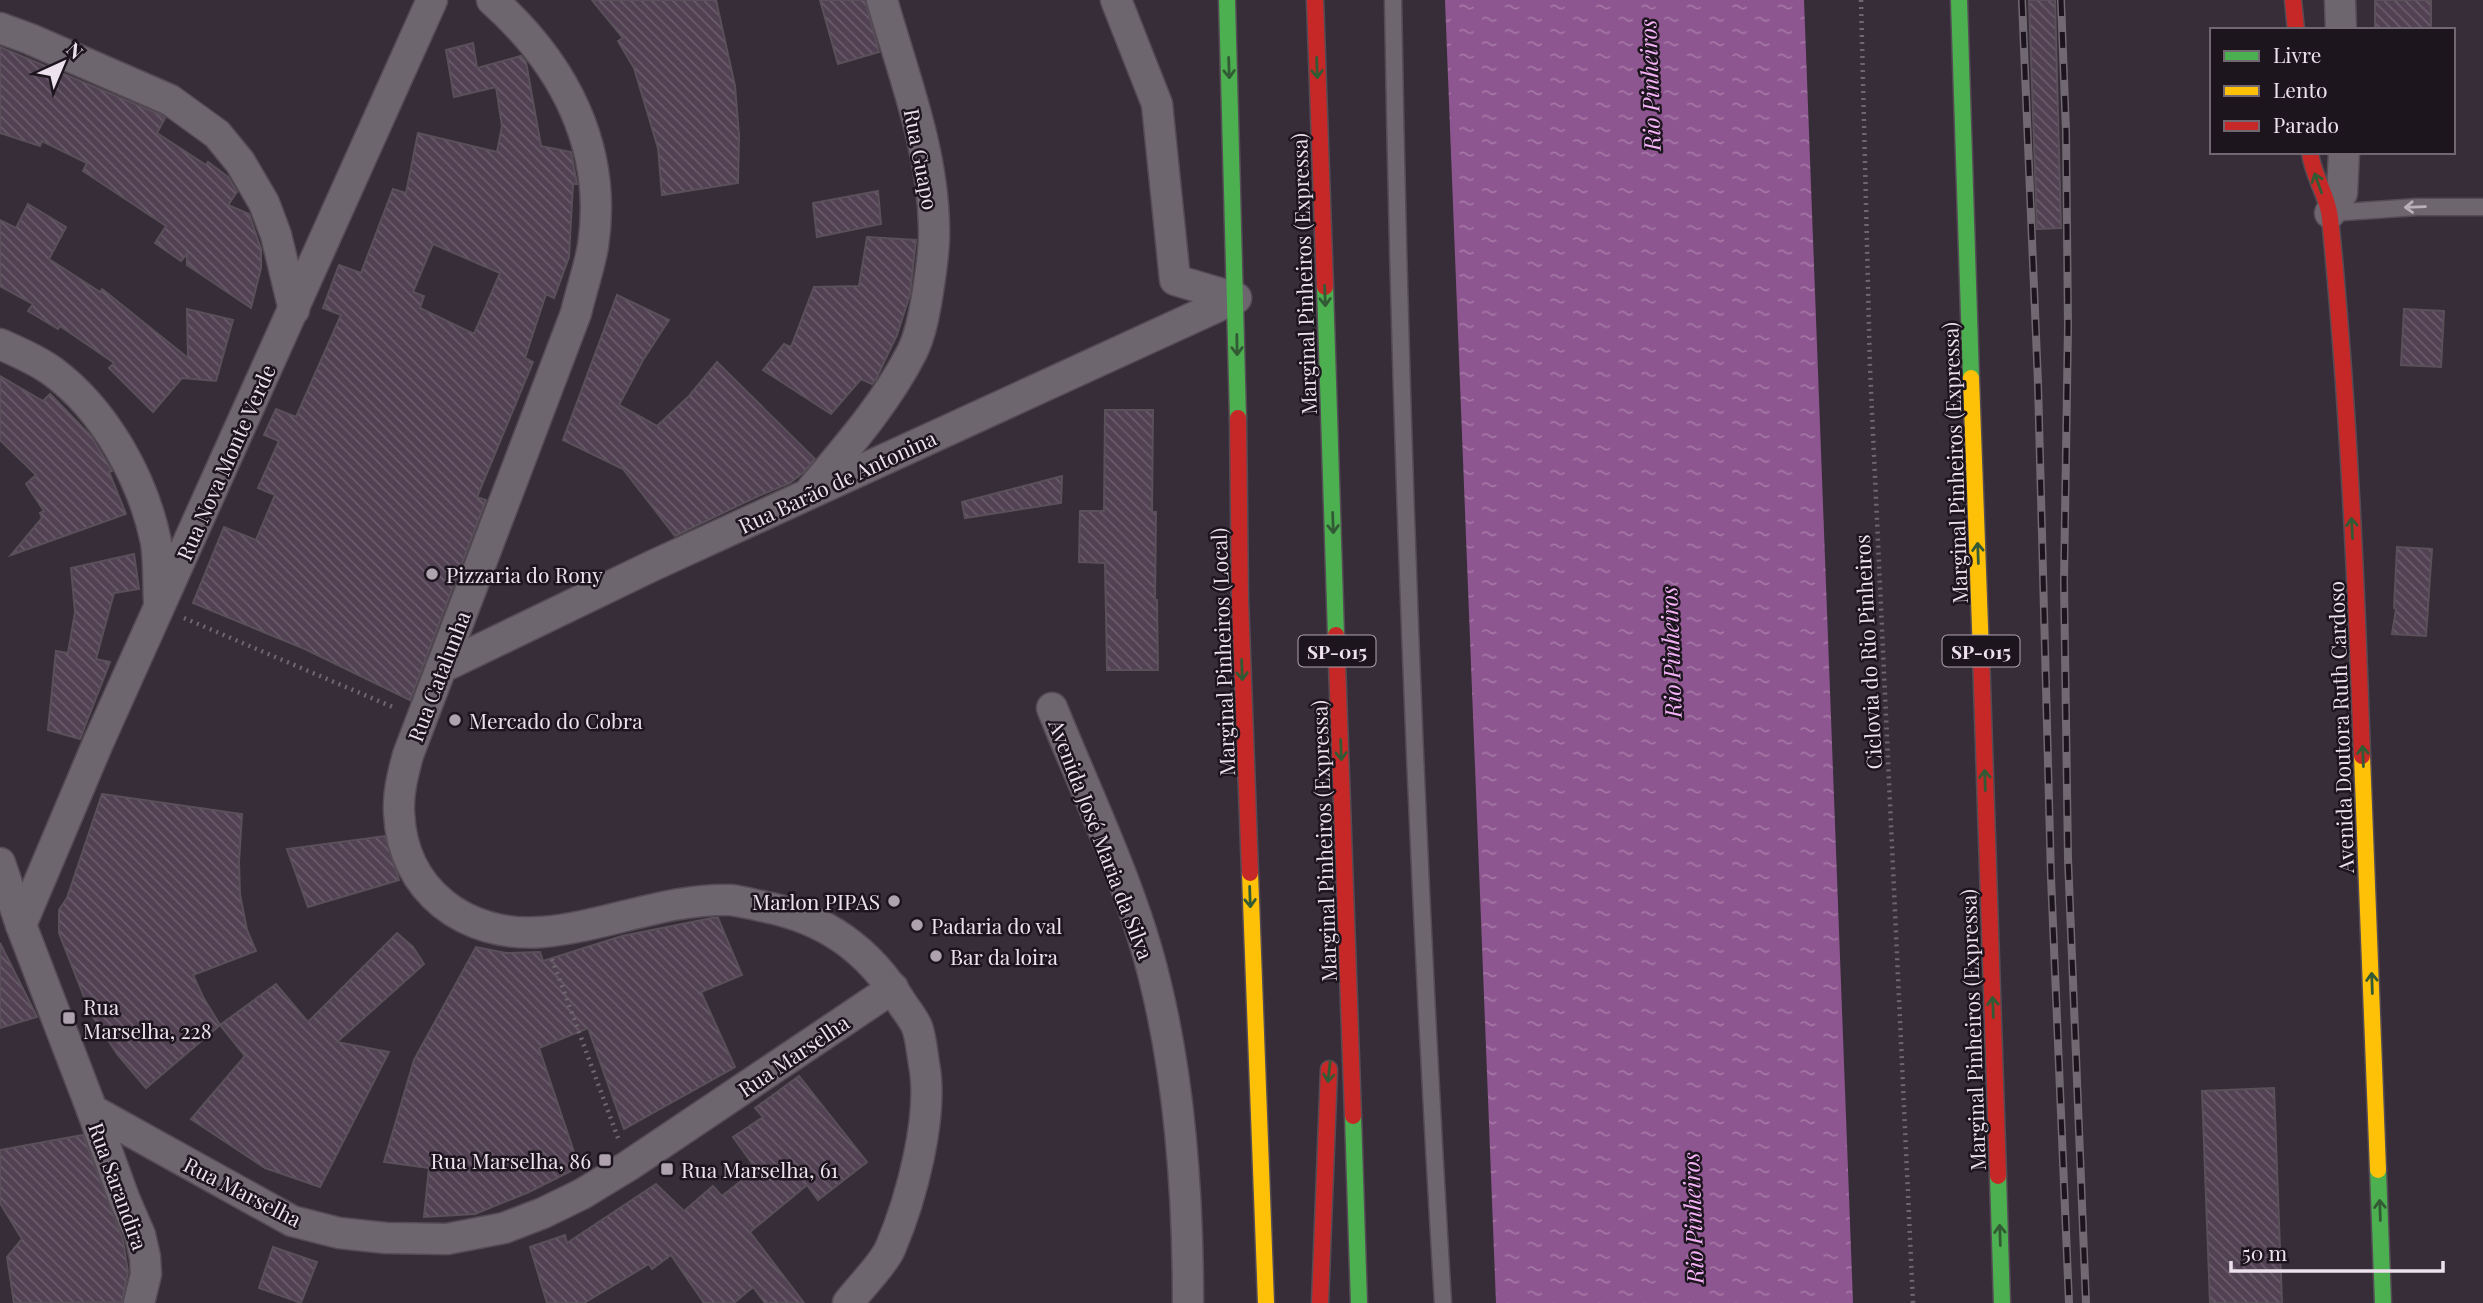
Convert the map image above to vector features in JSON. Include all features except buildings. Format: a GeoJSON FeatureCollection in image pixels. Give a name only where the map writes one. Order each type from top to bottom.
{"type":"FeatureCollection","features":[{"type":"Feature","properties":{"kind":"highway","name":"Marginal Pinheiros (Local)"},"geometry":{"type":"LineString","coordinates":[[1227,0],[1236,298],[1240,613],[1266,1303]]}},
{"type":"Feature","properties":{"kind":"highway","name":"Marginal Pinheiros (Expressa)"},"geometry":{"type":"LineString","coordinates":[[1315,0],[1359,1303]]}},
{"type":"Feature","properties":{"kind":"highway","name":"Marginal Pinheiros (Expressa)"},"geometry":{"type":"LineString","coordinates":[[1959,0],[2002,1303]]}},
{"type":"Feature","properties":{"kind":"highway"},"geometry":{"type":"LineString","coordinates":[[2293,0],[2296,28]]}},
{"type":"Feature","properties":{"kind":"highway","name":"Avenida Doutora Ruth Cardoso"},"geometry":{"type":"LineString","coordinates":[[2310,154],[2330,213],[2346,408],[2356,589],[2383,1303]]}},
{"type":"Feature","properties":{"kind":"highway"},"geometry":{"type":"LineString","coordinates":[[1333,1030],[1346,906]]}},
{"type":"Feature","properties":{"kind":"highway"},"geometry":{"type":"LineString","coordinates":[[1320,1303],[1331,1058]]}},
{"type":"Feature","properties":{"kind":"street","name":"Rua Nova Monte Verde"},"geometry":{"type":"LineString","coordinates":[[21,925],[98,743],[432,0]]}},
{"type":"Feature","properties":{"kind":"street","name":"Rua Catalunha"},"geometry":{"type":"LineString","coordinates":[[492,0],[541,52],[562,80],[582,124],[595,174],[593,248],[576,313],[408,755],[400,787],[399,813],[403,842],[410,865],[425,887],[455,914],[483,926],[542,932],[679,905],[731,900],[782,910],[825,926],[863,952],[893,988],[917,1027],[928,1084],[914,1180],[889,1251],[848,1303]]}},
{"type":"Feature","properties":{"kind":"street","name":"Rua Guapo"},"geometry":{"type":"LineString","coordinates":[[807,495],[866,425],[892,387],[913,349],[925,308],[933,261],[932,191],[922,141],[882,0]]}},
{"type":"Feature","properties":{"kind":"street"},"geometry":{"type":"LineString","coordinates":[[1116,0],[1157,104],[1175,280],[1236,298]]}},
{"type":"Feature","properties":{"kind":"street"},"geometry":{"type":"LineString","coordinates":[[2340,0],[2341,28]]}},
{"type":"Feature","properties":{"kind":"street"},"geometry":{"type":"LineString","coordinates":[[0,29],[30,38],[170,100],[217,134],[240,162],[264,203],[276,235],[294,310]]}},
{"type":"Feature","properties":{"kind":"street"},"geometry":{"type":"LineString","coordinates":[[2330,213],[2342,193],[2344,154]]}},
{"type":"Feature","properties":{"kind":"street","name":"Rua Barão de Antonina"},"geometry":{"type":"LineString","coordinates":[[441,668],[807,495],[1236,298]]}},
{"type":"Feature","properties":{"kind":"street"},"geometry":{"type":"LineString","coordinates":[[0,344],[51,370],[84,401],[109,433],[130,469],[147,510],[156,545],[159,607]]}},
{"type":"Feature","properties":{"kind":"street","name":"Avenida José Maria da Silva"},"geometry":{"type":"LineString","coordinates":[[1052,708],[1129,898],[1155,980],[1172,1066],[1181,1151],[1188,1241],[1188,1303]]}},
{"type":"Feature","properties":{"kind":"street"},"geometry":{"type":"LineString","coordinates":[[0,863],[92,1110]]}},
{"type":"Feature","properties":{"kind":"street","name":"Rua Marselha"},"geometry":{"type":"LineString","coordinates":[[92,1110],[292,1221],[338,1233],[386,1238],[447,1239],[504,1228],[582,1194],[893,988]]}},
{"type":"Feature","properties":{"kind":"street","name":"Rua Sarandira"},"geometry":{"type":"LineString","coordinates":[[92,1110],[140,1235],[146,1274],[139,1303]]}},
{"type":"Feature","properties":{"kind":"lane"},"geometry":{"type":"LineString","coordinates":[[1393,0],[1398,284],[1432,1111],[1443,1303]]}},
{"type":"Feature","properties":{"kind":"lane"},"geometry":{"type":"LineString","coordinates":[[2330,213],[2417,207],[2483,207]]}},
{"type":"Feature","properties":{"kind":"path","name":"Ciclovia do Rio Pinheiros"},"geometry":{"type":"LineString","coordinates":[[1861,0],[1870,368],[1913,1303]]}},
{"type":"Feature","properties":{"kind":"path"},"geometry":{"type":"LineString","coordinates":[[159,607],[422,719]]}},
{"type":"Feature","properties":{"kind":"path"},"geometry":{"type":"LineString","coordinates":[[542,932],[628,1166]]}},
{"type":"Feature","properties":{"kind":"water","name":"Rio Pinheiros"},"geometry":{"type":"Polygon","coordinates":[[[1445,0],[1804,0],[1853,1303],[1496,1303],[1445,0]]]}},
{"type":"Feature","properties":{"kind":"railway"},"geometry":{"type":"LineString","coordinates":[[2022,0],[2038,383],[2051,877],[2069,1303]]}},
{"type":"Feature","properties":{"kind":"railway"},"geometry":{"type":"LineString","coordinates":[[2061,0],[2066,131],[2068,326],[2064,582],[2068,858],[2086,1303]]}},
{"type":"Feature","properties":{"kind":"traffic: fast"},"geometry":{"type":"LineString","coordinates":[[1227,0],[1238,418]]}},
{"type":"Feature","properties":{"kind":"traffic: fast"},"geometry":{"type":"LineString","coordinates":[[1959,0],[1971,378]]}},
{"type":"Feature","properties":{"kind":"traffic: fast"},"geometry":{"type":"LineString","coordinates":[[1325,287],[1336,635]]}},
{"type":"Feature","properties":{"kind":"traffic: fast"},"geometry":{"type":"LineString","coordinates":[[1353,1116],[1359,1303]]}},
{"type":"Feature","properties":{"kind":"traffic: fast"},"geometry":{"type":"LineString","coordinates":[[2378,1170],[2383,1303]]}},
{"type":"Feature","properties":{"kind":"traffic: fast"},"geometry":{"type":"LineString","coordinates":[[1998,1176],[2002,1303]]}},
{"type":"Feature","properties":{"kind":"traffic: slow"},"geometry":{"type":"LineString","coordinates":[[1971,378],[1981,654]]}},
{"type":"Feature","properties":{"kind":"traffic: slow"},"geometry":{"type":"LineString","coordinates":[[2362,756],[2378,1170]]}},
{"type":"Feature","properties":{"kind":"traffic: slow"},"geometry":{"type":"LineString","coordinates":[[1250,873],[1266,1303]]}},
{"type":"Feature","properties":{"kind":"traffic: jam"},"geometry":{"type":"LineString","coordinates":[[1315,0],[1325,287]]}},
{"type":"Feature","properties":{"kind":"traffic: jam"},"geometry":{"type":"LineString","coordinates":[[2293,0],[2296,28]]}},
{"type":"Feature","properties":{"kind":"traffic: jam"},"geometry":{"type":"LineString","coordinates":[[2310,154],[2329,210],[2342,352],[2362,756]]}},
{"type":"Feature","properties":{"kind":"traffic: jam"},"geometry":{"type":"LineString","coordinates":[[1238,418],[1240,599],[1250,873]]}},
{"type":"Feature","properties":{"kind":"traffic: jam"},"geometry":{"type":"LineString","coordinates":[[1336,635],[1353,1116]]}},
{"type":"Feature","properties":{"kind":"traffic: jam"},"geometry":{"type":"LineString","coordinates":[[1981,654],[1998,1176]]}},
{"type":"Feature","properties":{"kind":"traffic: jam"},"geometry":{"type":"LineString","coordinates":[[1320,1303],[1329,1069]]}},
{"type":"Feature","properties":{"kind":"place","name":"Pizzaria do Rony"},"geometry":{"type":"Point","coordinates":[432,574]}},
{"type":"Feature","properties":{"kind":"place","name":"Mercado do Cobra"},"geometry":{"type":"Point","coordinates":[455,720]}},
{"type":"Feature","properties":{"kind":"place","name":"Marlon PIPAS"},"geometry":{"type":"Point","coordinates":[894,901]}},
{"type":"Feature","properties":{"kind":"place","name":"Padaria do val"},"geometry":{"type":"Point","coordinates":[917,925]}},
{"type":"Feature","properties":{"kind":"place","name":"Bar da loira"},"geometry":{"type":"Point","coordinates":[936,956]}},
{"type":"Feature","properties":{"kind":"place","name":"Rua Marselha, 228"},"geometry":{"type":"Point","coordinates":[69,1018]}},
{"type":"Feature","properties":{"kind":"place","name":"Rua Marselha, 86"},"geometry":{"type":"Point","coordinates":[605,1160]}},
{"type":"Feature","properties":{"kind":"place","name":"Rua Marselha, 61"},"geometry":{"type":"Point","coordinates":[667,1169]}}]}
